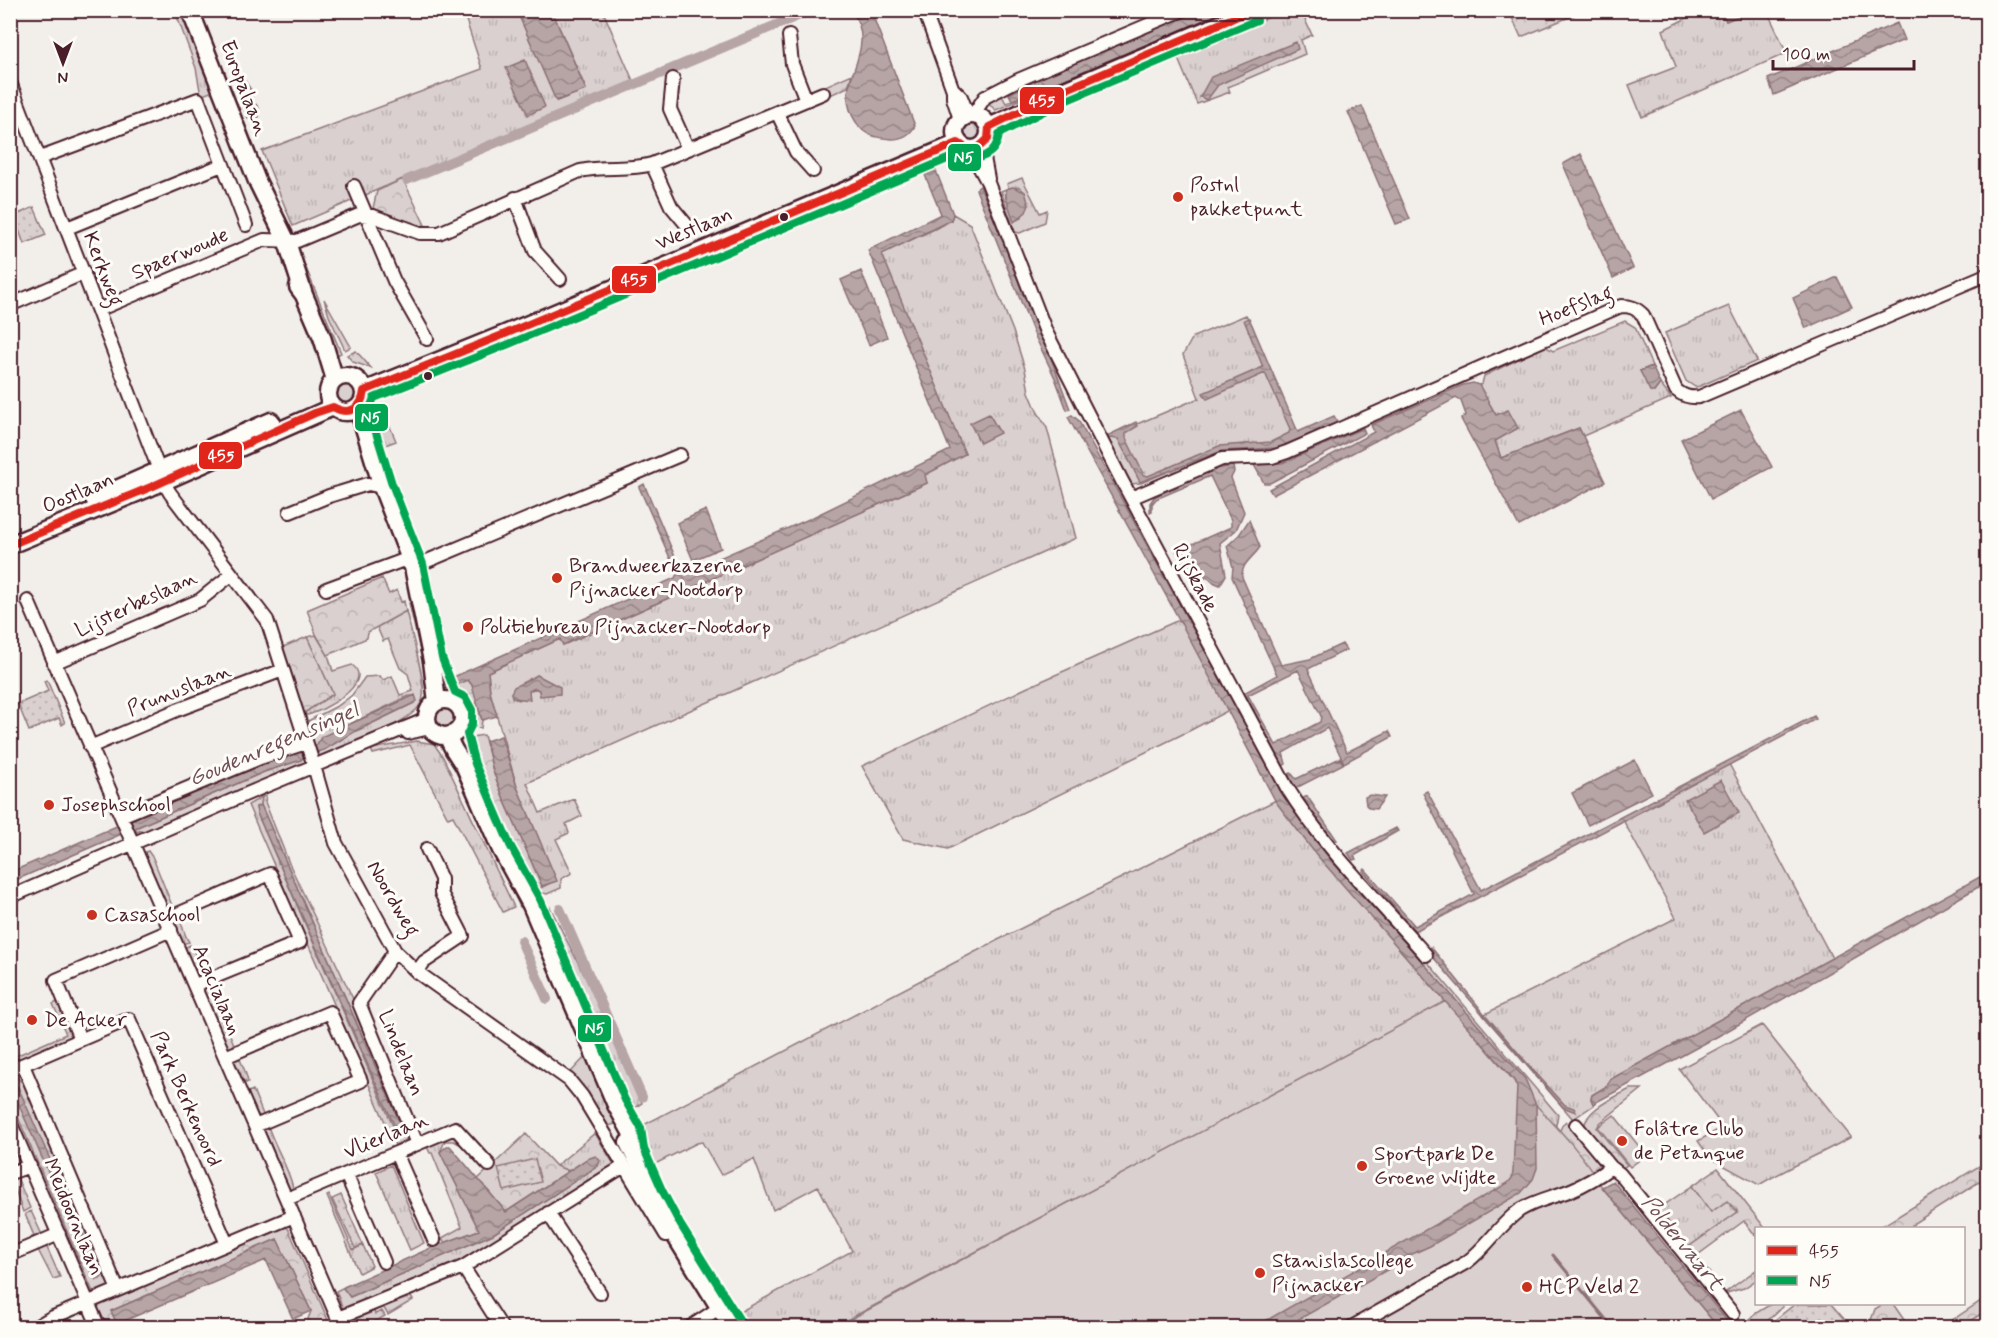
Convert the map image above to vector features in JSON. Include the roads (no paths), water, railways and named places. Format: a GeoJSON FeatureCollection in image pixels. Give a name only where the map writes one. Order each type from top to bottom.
{"type":"FeatureCollection","features":[{"type":"Feature","properties":{"kind":"main road","name":"Europalaan"},"geometry":{"type":"LineString","coordinates":[[190,10],[256,182],[340,378]]}},
{"type":"Feature","properties":{"kind":"main road","name":"Westlaan"},"geometry":{"type":"LineString","coordinates":[[362,387],[446,358],[455,352],[505,334],[884,174],[971,130],[1040,104],[1055,94],[1253,10]]}},
{"type":"Feature","properties":{"kind":"main road"},"geometry":{"type":"LineString","coordinates":[[161,475],[342,406],[363,400],[362,387],[355,378],[340,378],[330,387],[342,406],[369,450],[409,564],[442,701]]}},
{"type":"Feature","properties":{"kind":"main road","name":"Oostlaan"},"geometry":{"type":"LineString","coordinates":[[10,534],[161,475]]}},
{"type":"Feature","properties":{"kind":"main road","name":"Oostlaan"},"geometry":{"type":"LineString","coordinates":[[10,545],[161,475]]}},
{"type":"Feature","properties":{"kind":"main road"},"geometry":{"type":"LineString","coordinates":[[442,701],[456,703],[463,713],[462,725],[452,734],[436,733],[429,723],[429,711],[442,701]]}},
{"type":"Feature","properties":{"kind":"main road"},"geometry":{"type":"LineString","coordinates":[[452,734],[454,750],[465,767],[501,850],[531,905],[615,1105],[622,1131],[671,1229],[732,1328]]}},
{"type":"Feature","properties":{"kind":"street","name":"Rijskade"},"geometry":{"type":"LineString","coordinates":[[924,10],[953,90],[961,97],[988,183],[1046,332],[1131,498],[1236,695],[1303,813],[1426,955]]}},
{"type":"Feature","properties":{"kind":"street"},"geometry":{"type":"LineString","coordinates":[[971,130],[985,97],[1018,80],[1183,10]]}},
{"type":"Feature","properties":{"kind":"street"},"geometry":{"type":"LineString","coordinates":[[789,36],[792,64],[806,100]]}},
{"type":"Feature","properties":{"kind":"street"},"geometry":{"type":"LineString","coordinates":[[673,80],[670,109],[688,149]]}},
{"type":"Feature","properties":{"kind":"street","name":"Kerkweg"},"geometry":{"type":"LineString","coordinates":[[10,82],[161,475]]}},
{"type":"Feature","properties":{"kind":"street"},"geometry":{"type":"LineString","coordinates":[[365,215],[420,233],[433,234],[580,171],[597,168],[640,168],[823,93]]}},
{"type":"Feature","properties":{"kind":"street","name":"Spaerwoude"},"geometry":{"type":"LineString","coordinates":[[40,158],[198,99],[246,225]]}},
{"type":"Feature","properties":{"kind":"street"},"geometry":{"type":"LineString","coordinates":[[777,112],[796,152],[813,171]]}},
{"type":"Feature","properties":{"kind":"street"},"geometry":{"type":"LineString","coordinates":[[652,164],[671,206],[691,230]]}},
{"type":"Feature","properties":{"kind":"street"},"geometry":{"type":"LineString","coordinates":[[67,228],[222,165]]}},
{"type":"Feature","properties":{"kind":"street"},"geometry":{"type":"LineString","coordinates":[[354,186],[394,280],[427,339]]}},
{"type":"Feature","properties":{"kind":"street"},"geometry":{"type":"LineString","coordinates":[[515,198],[535,250],[560,279]]}},
{"type":"Feature","properties":{"kind":"street","name":"Spaerwoude"},"geometry":{"type":"LineString","coordinates":[[98,310],[255,243],[264,240],[297,241],[353,217],[365,215]]}},
{"type":"Feature","properties":{"kind":"street"},"geometry":{"type":"LineString","coordinates":[[10,305],[84,273]]}},
{"type":"Feature","properties":{"kind":"street","name":"Hoefslag"},"geometry":{"type":"LineString","coordinates":[[1131,498],[1222,459],[1272,456],[1287,452],[1621,306],[1630,306],[1643,315],[1676,390],[1691,398],[1699,397],[1988,274]]}},
{"type":"Feature","properties":{"kind":"street"},"geometry":{"type":"LineString","coordinates":[[326,590],[409,564],[680,455]]}},
{"type":"Feature","properties":{"kind":"street","name":"Noordweg"},"geometry":{"type":"LineString","coordinates":[[161,475],[170,493],[267,620],[336,843],[394,951],[417,972],[569,1080],[582,1096],[723,1328]]}},
{"type":"Feature","properties":{"kind":"street"},"geometry":{"type":"LineString","coordinates":[[290,512],[329,496],[368,484],[382,487]]}},
{"type":"Feature","properties":{"kind":"street","name":"Lijsterbeslaan"},"geometry":{"type":"LineString","coordinates":[[54,663],[201,600],[231,575]]}},
{"type":"Feature","properties":{"kind":"street","name":"Acacialaan"},"geometry":{"type":"LineString","coordinates":[[28,601],[340,1323]]}},
{"type":"Feature","properties":{"kind":"street","name":"Prunuslaan"},"geometry":{"type":"LineString","coordinates":[[90,747],[177,710],[283,670]]}},
{"type":"Feature","properties":{"kind":"street"},"geometry":{"type":"LineString","coordinates":[[10,897],[127,828],[261,758],[310,753],[383,738],[429,723]]}},
{"type":"Feature","properties":{"kind":"street"},"geometry":{"type":"LineString","coordinates":[[127,828],[310,753]]}},
{"type":"Feature","properties":{"kind":"street"},"geometry":{"type":"LineString","coordinates":[[417,972],[424,962],[463,936],[441,893],[441,879],[427,849]]}},
{"type":"Feature","properties":{"kind":"street"},"geometry":{"type":"LineString","coordinates":[[81,1039],[56,980],[270,874],[300,942],[195,985]]}},
{"type":"Feature","properties":{"kind":"street","name":"Lindelaan"},"geometry":{"type":"LineString","coordinates":[[394,951],[359,1003],[417,1144]]}},
{"type":"Feature","properties":{"kind":"street"},"geometry":{"type":"LineString","coordinates":[[225,1057],[330,1012],[360,1081],[255,1126]]}},
{"type":"Feature","properties":{"kind":"street","name":"Park Berkenoord"},"geometry":{"type":"LineString","coordinates":[[10,1070],[129,1019],[227,1244]]}},
{"type":"Feature","properties":{"kind":"street"},"geometry":{"type":"LineString","coordinates":[[23,1065],[118,1290]]}},
{"type":"Feature","properties":{"kind":"street","name":"Meidoornlaan"},"geometry":{"type":"LineString","coordinates":[[10,1122],[99,1328]]}},
{"type":"Feature","properties":{"kind":"street"},"geometry":{"type":"LineString","coordinates":[[1576,1125],[1611,1167],[1628,1183],[1733,1314]]}},
{"type":"Feature","properties":{"kind":"street","name":"Vlierlaan"},"geometry":{"type":"LineString","coordinates":[[287,1199],[455,1128],[489,1165]]}},
{"type":"Feature","properties":{"kind":"street"},"geometry":{"type":"LineString","coordinates":[[396,1153],[434,1240]]}},
{"type":"Feature","properties":{"kind":"street"},"geometry":{"type":"LineString","coordinates":[[10,1173],[30,1166]]}},
{"type":"Feature","properties":{"kind":"street"},"geometry":{"type":"LineString","coordinates":[[340,1323],[463,1267],[624,1166]]}},
{"type":"Feature","properties":{"kind":"street"},"geometry":{"type":"LineString","coordinates":[[1350,1328],[1467,1262],[1481,1251],[1520,1210],[1572,1190],[1597,1178],[1611,1167]]}},
{"type":"Feature","properties":{"kind":"street"},"geometry":{"type":"LineString","coordinates":[[346,1174],[384,1262]]}},
{"type":"Feature","properties":{"kind":"street"},"geometry":{"type":"LineString","coordinates":[[548,1213],[600,1293]]}},
{"type":"Feature","properties":{"kind":"street"},"geometry":{"type":"LineString","coordinates":[[34,1328],[294,1216]]}},
{"type":"Feature","properties":{"kind":"street"},"geometry":{"type":"LineString","coordinates":[[10,1255],[59,1234]]}},
{"type":"Feature","properties":{"kind":"street"},"geometry":{"type":"LineString","coordinates":[[463,1267],[502,1328]]}},
{"type":"Feature","properties":{"kind":"street"},"geometry":{"type":"LineString","coordinates":[[689,1328],[713,1312]]}},
{"type":"Feature","properties":{"kind":"water"},"geometry":{"type":"Polygon","coordinates":[[[517,11],[552,11],[586,90],[556,101],[517,11]]]}},
{"type":"Feature","properties":{"kind":"water"},"geometry":{"type":"Polygon","coordinates":[[[852,11],[871,11],[915,126],[911,132],[902,137],[886,139],[867,133],[859,127],[850,111],[848,91],[861,38],[859,25],[852,11]]]}},
{"type":"Feature","properties":{"kind":"water"},"geometry":{"type":"Polygon","coordinates":[[[1199,11],[1236,11],[1059,84],[1012,100],[1009,94],[1058,69],[1199,11]]]}},
{"type":"Feature","properties":{"kind":"water"},"geometry":{"type":"Polygon","coordinates":[[[1722,11],[1751,11],[1726,21],[1722,11]]]}},
{"type":"Feature","properties":{"kind":"water"},"geometry":{"type":"Polygon","coordinates":[[[1897,23],[1904,40],[1774,95],[1768,79],[1897,23]]]}},
{"type":"Feature","properties":{"kind":"water"},"geometry":{"type":"Polygon","coordinates":[[[1296,42],[1298,49],[1218,85],[1207,100],[1200,97],[1211,77],[1296,42]]]}},
{"type":"Feature","properties":{"kind":"water"},"geometry":{"type":"Polygon","coordinates":[[[525,60],[545,107],[528,115],[506,68],[525,60]]]}},
{"type":"Feature","properties":{"kind":"water"},"geometry":{"type":"Polygon","coordinates":[[[245,81],[253,93],[251,99],[259,108],[259,117],[248,118],[235,85],[245,81]]]}},
{"type":"Feature","properties":{"kind":"water"},"geometry":{"type":"Polygon","coordinates":[[[1362,106],[1410,219],[1396,224],[1348,112],[1362,106]]]}},
{"type":"Feature","properties":{"kind":"water"},"geometry":{"type":"Polygon","coordinates":[[[1581,154],[1633,268],[1613,278],[1563,164],[1581,154]]]}},
{"type":"Feature","properties":{"kind":"water"},"geometry":{"type":"Polygon","coordinates":[[[936,171],[953,214],[951,220],[882,254],[965,454],[925,475],[927,483],[563,645],[560,639],[488,672],[490,692],[497,716],[482,720],[472,685],[468,680],[451,687],[449,679],[675,578],[677,574],[639,487],[644,484],[682,573],[685,573],[809,519],[950,450],[868,250],[941,214],[925,175],[936,171]]]}},
{"type":"Feature","properties":{"kind":"water"},"geometry":{"type":"Polygon","coordinates":[[[980,186],[1043,336],[1070,409],[1067,410],[1034,334],[977,192],[976,189],[980,186]]]}},
{"type":"Feature","properties":{"kind":"water"},"geometry":{"type":"Polygon","coordinates":[[[1013,187],[1025,192],[1029,205],[1026,212],[1014,222],[1006,198],[1006,189],[1013,187]]]}},
{"type":"Feature","properties":{"kind":"water"},"geometry":{"type":"Polygon","coordinates":[[[861,271],[887,337],[869,345],[841,280],[861,271]]]}},
{"type":"Feature","properties":{"kind":"water"},"geometry":{"type":"Polygon","coordinates":[[[1837,277],[1852,307],[1806,328],[1793,298],[1837,277]]]}},
{"type":"Feature","properties":{"kind":"water"},"geometry":{"type":"Polygon","coordinates":[[[1249,318],[1298,432],[1334,416],[1338,423],[1277,448],[1222,451],[1140,482],[1118,439],[1107,436],[1136,422],[1138,426],[1126,433],[1126,438],[1144,475],[1148,476],[1219,446],[1271,442],[1289,433],[1290,429],[1265,373],[1207,399],[1203,393],[1263,367],[1244,320],[1249,318]]]}},
{"type":"Feature","properties":{"kind":"water"},"geometry":{"type":"Polygon","coordinates":[[[1652,366],[1660,384],[1654,392],[1650,391],[1640,371],[1652,366]]]}},
{"type":"Feature","properties":{"kind":"water"},"geometry":{"type":"Polygon","coordinates":[[[1473,383],[1479,385],[1496,415],[1508,410],[1518,428],[1495,441],[1501,458],[1579,428],[1605,482],[1519,526],[1461,419],[1466,415],[1461,401],[1456,398],[1273,495],[1269,489],[1374,432],[1371,425],[1463,385],[1473,383]]]}},
{"type":"Feature","properties":{"kind":"water"},"geometry":{"type":"Polygon","coordinates":[[[1741,410],[1772,467],[1711,499],[1681,439],[1741,410]]]}},
{"type":"Feature","properties":{"kind":"water"},"geometry":{"type":"Polygon","coordinates":[[[989,414],[1000,433],[980,443],[970,423],[989,414]]]}},
{"type":"Feature","properties":{"kind":"water"},"geometry":{"type":"Polygon","coordinates":[[[1072,415],[1078,420],[1280,790],[1295,813],[1525,1079],[1536,1105],[1537,1168],[1533,1179],[1521,1193],[1430,1246],[1401,1259],[1396,1265],[1285,1327],[1255,1327],[1508,1183],[1513,1171],[1517,1087],[1514,1080],[1315,853],[1276,802],[1068,417],[1072,415]]]}},
{"type":"Feature","properties":{"kind":"water"},"geometry":{"type":"Polygon","coordinates":[[[1363,428],[1365,433],[1270,483],[1264,483],[1254,465],[1282,463],[1363,428]]]}},
{"type":"Feature","properties":{"kind":"water"},"geometry":{"type":"Polygon","coordinates":[[[1233,466],[1234,472],[1231,478],[1244,512],[1236,530],[1220,543],[1226,575],[1220,585],[1207,577],[1201,580],[1196,565],[1189,566],[1191,572],[1188,572],[1176,551],[1231,527],[1231,520],[1210,476],[1156,499],[1150,512],[1150,503],[1154,497],[1210,470],[1233,466]]]}},
{"type":"Feature","properties":{"kind":"water"},"geometry":{"type":"Polygon","coordinates":[[[706,510],[721,548],[693,560],[677,523],[706,510]]]}},
{"type":"Feature","properties":{"kind":"water"},"geometry":{"type":"Polygon","coordinates":[[[1249,520],[1260,547],[1246,564],[1242,577],[1281,665],[1310,659],[1342,644],[1346,650],[1308,669],[1347,752],[1389,731],[1392,737],[1344,763],[1327,728],[1283,753],[1286,764],[1283,766],[1242,694],[1277,675],[1232,577],[1233,567],[1227,546],[1239,535],[1249,520]],[[1298,670],[1248,695],[1276,745],[1320,722],[1321,716],[1298,670]]]}},
{"type":"Feature","properties":{"kind":"water"},"geometry":{"type":"Polygon","coordinates":[[[537,675],[560,687],[560,694],[540,696],[539,690],[535,688],[529,691],[530,700],[513,698],[511,693],[514,687],[537,675]]]}},
{"type":"Feature","properties":{"kind":"water"},"geometry":{"type":"Polygon","coordinates":[[[415,695],[417,701],[414,703],[354,732],[324,750],[305,755],[301,760],[264,772],[11,882],[11,872],[259,764],[317,745],[321,737],[415,695]]]}},
{"type":"Feature","properties":{"kind":"water"},"geometry":{"type":"Polygon","coordinates":[[[1814,716],[1816,719],[1415,931],[1363,871],[1365,869],[1415,926],[1474,894],[1423,793],[1427,791],[1481,890],[1814,716]]]}},
{"type":"Feature","properties":{"kind":"water"},"geometry":{"type":"Polygon","coordinates":[[[501,736],[517,787],[557,881],[542,886],[493,771],[486,741],[501,736]]]}},
{"type":"Feature","properties":{"kind":"water"},"geometry":{"type":"Polygon","coordinates":[[[1340,758],[1343,764],[1296,788],[1287,775],[1291,773],[1296,779],[1340,758]]]}},
{"type":"Feature","properties":{"kind":"water"},"geometry":{"type":"Polygon","coordinates":[[[1635,760],[1652,793],[1588,825],[1572,793],[1635,760]]]}},
{"type":"Feature","properties":{"kind":"water"},"geometry":{"type":"Polygon","coordinates":[[[1721,780],[1739,813],[1704,832],[1685,799],[1721,780]]]}},
{"type":"Feature","properties":{"kind":"water"},"geometry":{"type":"Polygon","coordinates":[[[1370,795],[1385,797],[1376,809],[1366,805],[1365,797],[1370,795]]]}},
{"type":"Feature","properties":{"kind":"water"},"geometry":{"type":"Polygon","coordinates":[[[1307,796],[1337,840],[1334,841],[1302,799],[1307,796]]]}},
{"type":"Feature","properties":{"kind":"water"},"geometry":{"type":"Polygon","coordinates":[[[261,805],[403,1129],[403,1134],[399,1136],[257,813],[256,807],[261,805]]]}},
{"type":"Feature","properties":{"kind":"water"},"geometry":{"type":"Polygon","coordinates":[[[1396,828],[1398,831],[1354,856],[1356,859],[1353,860],[1348,853],[1396,828]]]}},
{"type":"Feature","properties":{"kind":"water"},"geometry":{"type":"Polygon","coordinates":[[[1987,873],[1987,882],[1720,1035],[1593,1104],[1592,1095],[1607,1086],[1611,1079],[1987,873]]]}},
{"type":"Feature","properties":{"kind":"water"},"geometry":{"type":"Polygon","coordinates":[[[1431,947],[1533,1070],[1565,1105],[1574,1108],[1576,1112],[1563,1107],[1427,950],[1431,947]]]}},
{"type":"Feature","properties":{"kind":"water"},"geometry":{"type":"Polygon","coordinates":[[[18,1087],[102,1277],[100,1279],[97,1280],[94,1277],[12,1089],[18,1087]]]}},
{"type":"Feature","properties":{"kind":"water"},"geometry":{"type":"Polygon","coordinates":[[[450,1146],[506,1212],[587,1159],[596,1156],[600,1161],[598,1166],[493,1234],[350,1297],[343,1288],[346,1286],[433,1247],[479,1230],[440,1152],[450,1146]]]}},
{"type":"Feature","properties":{"kind":"water"},"geometry":{"type":"Polygon","coordinates":[[[1613,1181],[1732,1327],[1718,1327],[1602,1187],[1613,1181]]]}},
{"type":"Feature","properties":{"kind":"water"},"geometry":{"type":"Polygon","coordinates":[[[277,1239],[311,1311],[293,1319],[266,1260],[117,1324],[111,1311],[277,1239]]]}},
{"type":"Feature","properties":{"kind":"waterway"},"geometry":{"type":"LineString","coordinates":[[407,180],[812,10]]}},
{"type":"Feature","properties":{"kind":"waterway"},"geometry":{"type":"LineString","coordinates":[[560,909],[642,1097]]}},
{"type":"Feature","properties":{"kind":"waterway"},"geometry":{"type":"LineString","coordinates":[[521,941],[547,999]]}},
{"type":"Feature","properties":{"kind":"waterway"},"geometry":{"type":"LineString","coordinates":[[1553,1255],[1613,1328]]}},
{"type":"Feature","properties":{"kind":"place","name":"Postnl pakketpunt"},"geometry":{"type":"Point","coordinates":[1178,197]}},
{"type":"Feature","properties":{"kind":"place","name":"Brandweerkazerne Pijnacker-Nootdorp"},"geometry":{"type":"Point","coordinates":[557,578]}},
{"type":"Feature","properties":{"kind":"place","name":"Politiebureau Pijnacker-Nootdorp"},"geometry":{"type":"Point","coordinates":[468,627]}},
{"type":"Feature","properties":{"kind":"place","name":"Josephschool"},"geometry":{"type":"Point","coordinates":[49,805]}},
{"type":"Feature","properties":{"kind":"place","name":"Casaschool"},"geometry":{"type":"Point","coordinates":[92,915]}},
{"type":"Feature","properties":{"kind":"place","name":"De Acker"},"geometry":{"type":"Point","coordinates":[32,1020]}},
{"type":"Feature","properties":{"kind":"place","name":"Folâtre Club de Petanque"},"geometry":{"type":"Point","coordinates":[1622,1141]}},
{"type":"Feature","properties":{"kind":"place","name":"Sportpark De Groene Wijdte"},"geometry":{"type":"Point","coordinates":[1362,1166]}},
{"type":"Feature","properties":{"kind":"place","name":"Stanislascollege Pijnacker"},"geometry":{"type":"Point","coordinates":[1260,1273]}},
{"type":"Feature","properties":{"kind":"place","name":"HCP Veld 2"},"geometry":{"type":"Point","coordinates":[1527,1287]}},
{"type":"Feature","properties":{"kind":"water label","name":"Goudenregensingel"},"geometry":{"type":"Point","coordinates":[274,745]}},
{"type":"Feature","properties":{"kind":"water label","name":"Poldervaart"},"geometry":{"type":"Point","coordinates":[1682,1243]}}]}
